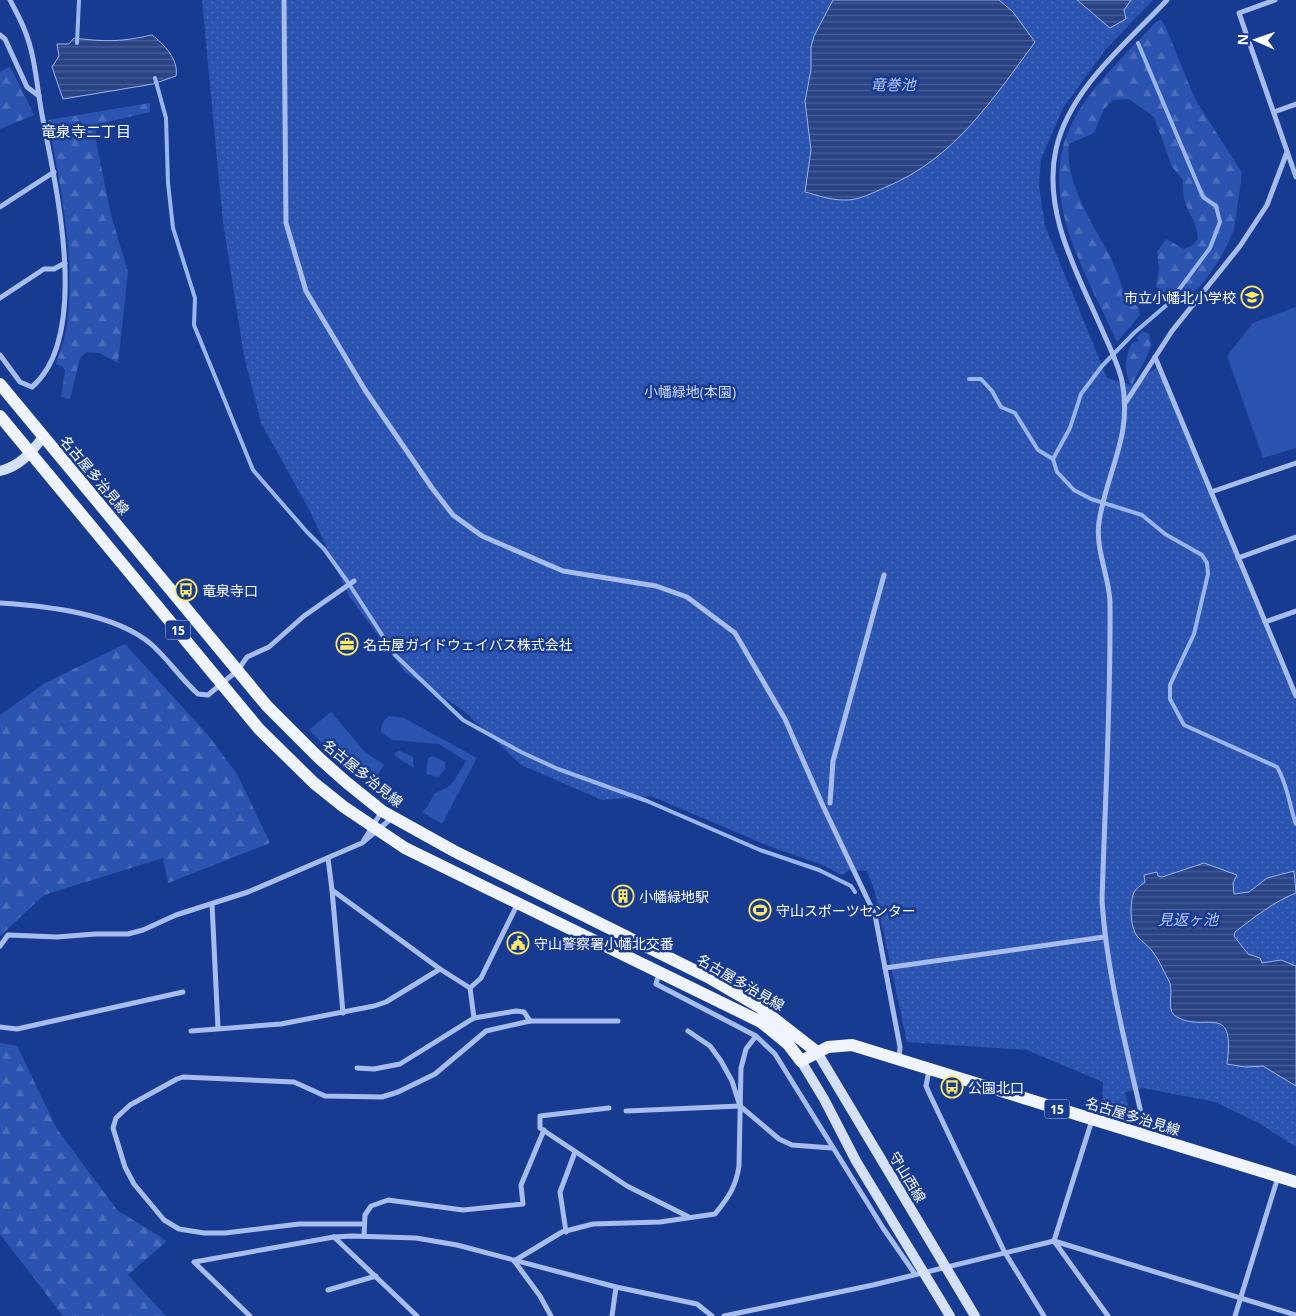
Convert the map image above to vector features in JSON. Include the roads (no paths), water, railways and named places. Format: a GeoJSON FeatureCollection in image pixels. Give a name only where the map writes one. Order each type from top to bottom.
{"type":"FeatureCollection","features":[{"type":"Feature","properties":{"kind":"main road","name":"名古屋多治見線"},"geometry":{"type":"LineString","coordinates":[[0,384],[284,725],[319,758],[388,814],[500,874],[708,977],[758,1006],[817,1052]]}},
{"type":"Feature","properties":{"kind":"main road","name":"名古屋多治見線"},"geometry":{"type":"LineString","coordinates":[[0,416],[259,729],[301,771],[344,807],[405,848],[762,1022],[788,1044],[801,1061],[828,1047],[852,1045],[1296,1182]]}},
{"type":"Feature","properties":{"kind":"main road"},"geometry":{"type":"LineString","coordinates":[[0,471],[10,468],[30,454],[43,437]]}},
{"type":"Feature","properties":{"kind":"main road","name":"守山西線"},"geometry":{"type":"LineString","coordinates":[[817,1052],[975,1316]]}},
{"type":"Feature","properties":{"kind":"main road"},"geometry":{"type":"LineString","coordinates":[[801,1061],[824,1099],[856,1161],[919,1273],[950,1316]]}},
{"type":"Feature","properties":{"kind":"street"},"geometry":{"type":"LineString","coordinates":[[0,355],[20,382],[32,387],[43,377],[53,358],[64,309],[65,263],[54,172],[26,32],[10,0]]}},
{"type":"Feature","properties":{"kind":"street"},"geometry":{"type":"LineString","coordinates":[[284,0],[286,223],[306,291],[365,390],[432,488],[453,515],[482,536],[517,553],[563,571],[656,586],[687,596],[735,633],[784,719],[875,915],[900,1047],[898,1060]]}},
{"type":"Feature","properties":{"kind":"street"},"geometry":{"type":"LineString","coordinates":[[1140,1134],[1143,1122],[1104,937],[1102,901],[1110,601],[1099,536],[1102,512],[1122,440],[1126,402],[1119,368],[1061,235],[1053,177],[1056,148],[1064,125],[1086,88],[1167,0]]}},
{"type":"Feature","properties":{"kind":"street"},"geometry":{"type":"LineString","coordinates":[[1275,0],[1239,13],[1296,177]]}},
{"type":"Feature","properties":{"kind":"street"},"geometry":{"type":"LineString","coordinates":[[0,35],[5,39],[27,87],[39,97]]}},
{"type":"Feature","properties":{"kind":"street"},"geometry":{"type":"LineString","coordinates":[[1274,112],[1296,104]]}},
{"type":"Feature","properties":{"kind":"street"},"geometry":{"type":"LineString","coordinates":[[1126,402],[1172,331],[1240,246],[1267,205],[1287,152]]}},
{"type":"Feature","properties":{"kind":"street"},"geometry":{"type":"LineString","coordinates":[[0,207],[54,172]]}},
{"type":"Feature","properties":{"kind":"street"},"geometry":{"type":"LineString","coordinates":[[0,298],[44,269],[54,269],[65,263]]}},
{"type":"Feature","properties":{"kind":"street"},"geometry":{"type":"LineString","coordinates":[[1155,357],[1296,696]]}},
{"type":"Feature","properties":{"kind":"street"},"geometry":{"type":"LineString","coordinates":[[1211,492],[1296,464]]}},
{"type":"Feature","properties":{"kind":"street"},"geometry":{"type":"LineString","coordinates":[[1238,558],[1296,537]]}},
{"type":"Feature","properties":{"kind":"street"},"geometry":{"type":"LineString","coordinates":[[830,803],[833,761],[884,575]]}},
{"type":"Feature","properties":{"kind":"street"},"geometry":{"type":"LineString","coordinates":[[0,603],[27,605],[86,615],[119,626],[148,642],[198,694],[208,695],[238,670],[247,657],[269,647],[304,616],[354,581]]}},
{"type":"Feature","properties":{"kind":"street"},"geometry":{"type":"LineString","coordinates":[[1265,622],[1296,611]]}},
{"type":"Feature","properties":{"kind":"street"},"geometry":{"type":"LineString","coordinates":[[0,946],[8,935],[57,937],[128,934],[248,892],[362,843],[388,814]]}},
{"type":"Feature","properties":{"kind":"street"},"geometry":{"type":"LineString","coordinates":[[375,829],[388,814]]}},
{"type":"Feature","properties":{"kind":"street"},"geometry":{"type":"LineString","coordinates":[[328,858],[343,1013]]}},
{"type":"Feature","properties":{"kind":"street"},"geometry":{"type":"LineString","coordinates":[[332,890],[440,969],[464,986],[470,988]]}},
{"type":"Feature","properties":{"kind":"street"},"geometry":{"type":"LineString","coordinates":[[470,988],[481,978],[518,902]]}},
{"type":"Feature","properties":{"kind":"street"},"geometry":{"type":"LineString","coordinates":[[212,904],[218,1028]]}},
{"type":"Feature","properties":{"kind":"street"},"geometry":{"type":"LineString","coordinates":[[885,968],[1104,937]]}},
{"type":"Feature","properties":{"kind":"street"},"geometry":{"type":"LineString","coordinates":[[191,1032],[218,1028],[281,1024],[343,1013],[386,1002],[440,969]]}},
{"type":"Feature","properties":{"kind":"street"},"geometry":{"type":"LineString","coordinates":[[660,972],[656,984],[756,1036],[776,1054],[832,1148],[919,1273]]}},
{"type":"Feature","properties":{"kind":"street"},"geometry":{"type":"LineString","coordinates":[[470,988],[474,1018]]}},
{"type":"Feature","properties":{"kind":"street"},"geometry":{"type":"LineString","coordinates":[[0,1027],[17,1029],[183,992]]}},
{"type":"Feature","properties":{"kind":"street"},"geometry":{"type":"LineString","coordinates":[[357,1068],[374,1069],[400,1064],[474,1018],[524,1012],[530,1021]]}},
{"type":"Feature","properties":{"kind":"street"},"geometry":{"type":"LineString","coordinates":[[364,1224],[299,1224],[225,1233],[187,1231],[179,1228],[156,1213],[134,1184],[116,1142],[113,1128],[116,1118],[130,1105],[183,1077],[294,1082],[325,1096],[390,1096],[435,1074],[460,1055],[470,1043],[486,1030],[530,1021],[618,1022]]}},
{"type":"Feature","properties":{"kind":"street"},"geometry":{"type":"LineString","coordinates":[[688,1031],[710,1046],[721,1061],[732,1081],[740,1106],[779,1139],[792,1145],[832,1148]]}},
{"type":"Feature","properties":{"kind":"street"},"geometry":{"type":"LineString","coordinates":[[514,1261],[566,1232],[593,1224],[660,1222],[715,1214],[731,1196],[739,1166],[743,1057],[746,1049],[756,1036]]}},
{"type":"Feature","properties":{"kind":"street"},"geometry":{"type":"LineString","coordinates":[[929,1070],[926,1086],[1004,1251],[1044,1316]]}},
{"type":"Feature","properties":{"kind":"street"},"geometry":{"type":"LineString","coordinates":[[626,1111],[740,1106]]}},
{"type":"Feature","properties":{"kind":"street"},"geometry":{"type":"LineString","coordinates":[[609,1108],[540,1116],[540,1128],[627,1186],[690,1217]]}},
{"type":"Feature","properties":{"kind":"street"},"geometry":{"type":"LineString","coordinates":[[1054,1240],[1093,1120]]}},
{"type":"Feature","properties":{"kind":"street"},"geometry":{"type":"LineString","coordinates":[[364,1236],[365,1215],[371,1206],[388,1200],[463,1210],[523,1204],[521,1185],[544,1130]]}},
{"type":"Feature","properties":{"kind":"street"},"geometry":{"type":"LineString","coordinates":[[566,1232],[560,1192],[575,1152]]}},
{"type":"Feature","properties":{"kind":"street"},"geometry":{"type":"LineString","coordinates":[[1235,1316],[1278,1177]]}},
{"type":"Feature","properties":{"kind":"street"},"geometry":{"type":"LineString","coordinates":[[250,1316],[194,1262],[334,1237],[364,1236],[416,1238],[457,1245],[616,1288],[697,1304],[712,1316]]}},
{"type":"Feature","properties":{"kind":"street"},"geometry":{"type":"LineString","coordinates":[[334,1237],[417,1316]]}},
{"type":"Feature","properties":{"kind":"street"},"geometry":{"type":"LineString","coordinates":[[1054,1240],[1108,1316]]}},
{"type":"Feature","properties":{"kind":"street"},"geometry":{"type":"LineString","coordinates":[[724,1316],[919,1273],[1054,1240],[1296,1315]]}},
{"type":"Feature","properties":{"kind":"street"},"geometry":{"type":"LineString","coordinates":[[514,1261],[540,1296],[551,1316]]}},
{"type":"Feature","properties":{"kind":"street"},"geometry":{"type":"LineString","coordinates":[[328,1290],[376,1276]]}},
{"type":"Feature","properties":{"kind":"street"},"geometry":{"type":"LineString","coordinates":[[612,1316],[616,1288]]}},
{"type":"Feature","properties":{"kind":"street"},"geometry":{"type":"LineString","coordinates":[[758,1309],[760,1316]]}},
{"type":"Feature","properties":{"kind":"water","name":"竜巻池"},"geometry":{"type":"Polygon","coordinates":[[[833,0],[999,0],[1013,12],[1035,42],[987,106],[952,144],[932,161],[910,175],[865,196],[849,200],[828,198],[805,192],[811,150],[805,101],[811,70],[811,47],[814,36],[833,0]]]}},
{"type":"Feature","properties":{"kind":"water"},"geometry":{"type":"Polygon","coordinates":[[[1077,0],[1131,0],[1124,10],[1126,19],[1110,28],[1077,0]]]}},
{"type":"Feature","properties":{"kind":"water"},"geometry":{"type":"Polygon","coordinates":[[[152,35],[166,48],[173,58],[176,76],[153,84],[63,99],[52,67],[59,56],[57,44],[69,44],[74,38],[113,41],[152,35]]]}},
{"type":"Feature","properties":{"kind":"water","name":"見返ヶ池"},"geometry":{"type":"Polygon","coordinates":[[[1204,863],[1237,875],[1233,883],[1234,894],[1249,892],[1267,878],[1294,871],[1296,893],[1264,910],[1235,932],[1234,936],[1248,954],[1260,958],[1262,963],[1281,960],[1296,966],[1296,1086],[1263,1066],[1245,1067],[1227,1064],[1227,1031],[1222,1025],[1185,1020],[1174,1015],[1171,1008],[1170,983],[1153,952],[1135,932],[1131,916],[1132,899],[1135,891],[1145,882],[1144,875],[1157,872],[1158,876],[1162,877],[1204,863]]]}},
{"type":"Feature","properties":{"kind":"waterway"},"geometry":{"type":"LineString","coordinates":[[77,43],[79,0]]}},
{"type":"Feature","properties":{"kind":"waterway"},"geometry":{"type":"LineString","coordinates":[[1053,459],[1070,428],[1081,394],[1102,366],[1134,333],[1169,303],[1210,248],[1220,222],[1216,206],[1203,197],[1138,43]]}},
{"type":"Feature","properties":{"kind":"waterway"},"geometry":{"type":"LineString","coordinates":[[155,78],[166,118],[168,183],[173,228],[195,298],[194,325],[253,470],[324,549],[347,581]]}},
{"type":"Feature","properties":{"kind":"waterway"},"geometry":{"type":"LineString","coordinates":[[969,379],[981,379],[992,391],[1001,407],[1015,413],[1038,450],[1053,459],[1057,472],[1074,490],[1091,499],[1142,515],[1165,534],[1202,555],[1207,563],[1208,574],[1194,634],[1170,685],[1170,699],[1184,725],[1277,767],[1286,788],[1296,824]]}},
{"type":"Feature","properties":{"kind":"waterway"},"geometry":{"type":"LineString","coordinates":[[351,587],[395,655],[463,720],[521,752],[558,769],[647,801],[760,850],[819,870],[851,886],[855,892]]}},
{"type":"Feature","properties":{"kind":"place","name":"市立小幡北小学校"},"geometry":{"type":"Point","coordinates":[1252,297]}},
{"type":"Feature","properties":{"kind":"place","name":"竜泉寺口"},"geometry":{"type":"Point","coordinates":[186,590]}},
{"type":"Feature","properties":{"kind":"place","name":"名古屋ガイドウェイバス株式会社"},"geometry":{"type":"Point","coordinates":[347,644]}},
{"type":"Feature","properties":{"kind":"place","name":"小幡緑地駅"},"geometry":{"type":"Point","coordinates":[623,896]}},
{"type":"Feature","properties":{"kind":"place","name":"守山スポーツセンター"},"geometry":{"type":"Point","coordinates":[760,910]}},
{"type":"Feature","properties":{"kind":"place","name":"守山警察署小幡北交番"},"geometry":{"type":"Point","coordinates":[518,943]}},
{"type":"Feature","properties":{"kind":"place","name":"公園北口"},"geometry":{"type":"Point","coordinates":[952,1087]}},
{"type":"Feature","properties":{"kind":"district","name":"竜泉寺二丁目"},"geometry":{"type":"Point","coordinates":[86,131]}},
{"type":"Feature","properties":{"kind":"park label","name":"小幡緑地(本園)"},"geometry":{"type":"Point","coordinates":[690,391]}}]}
